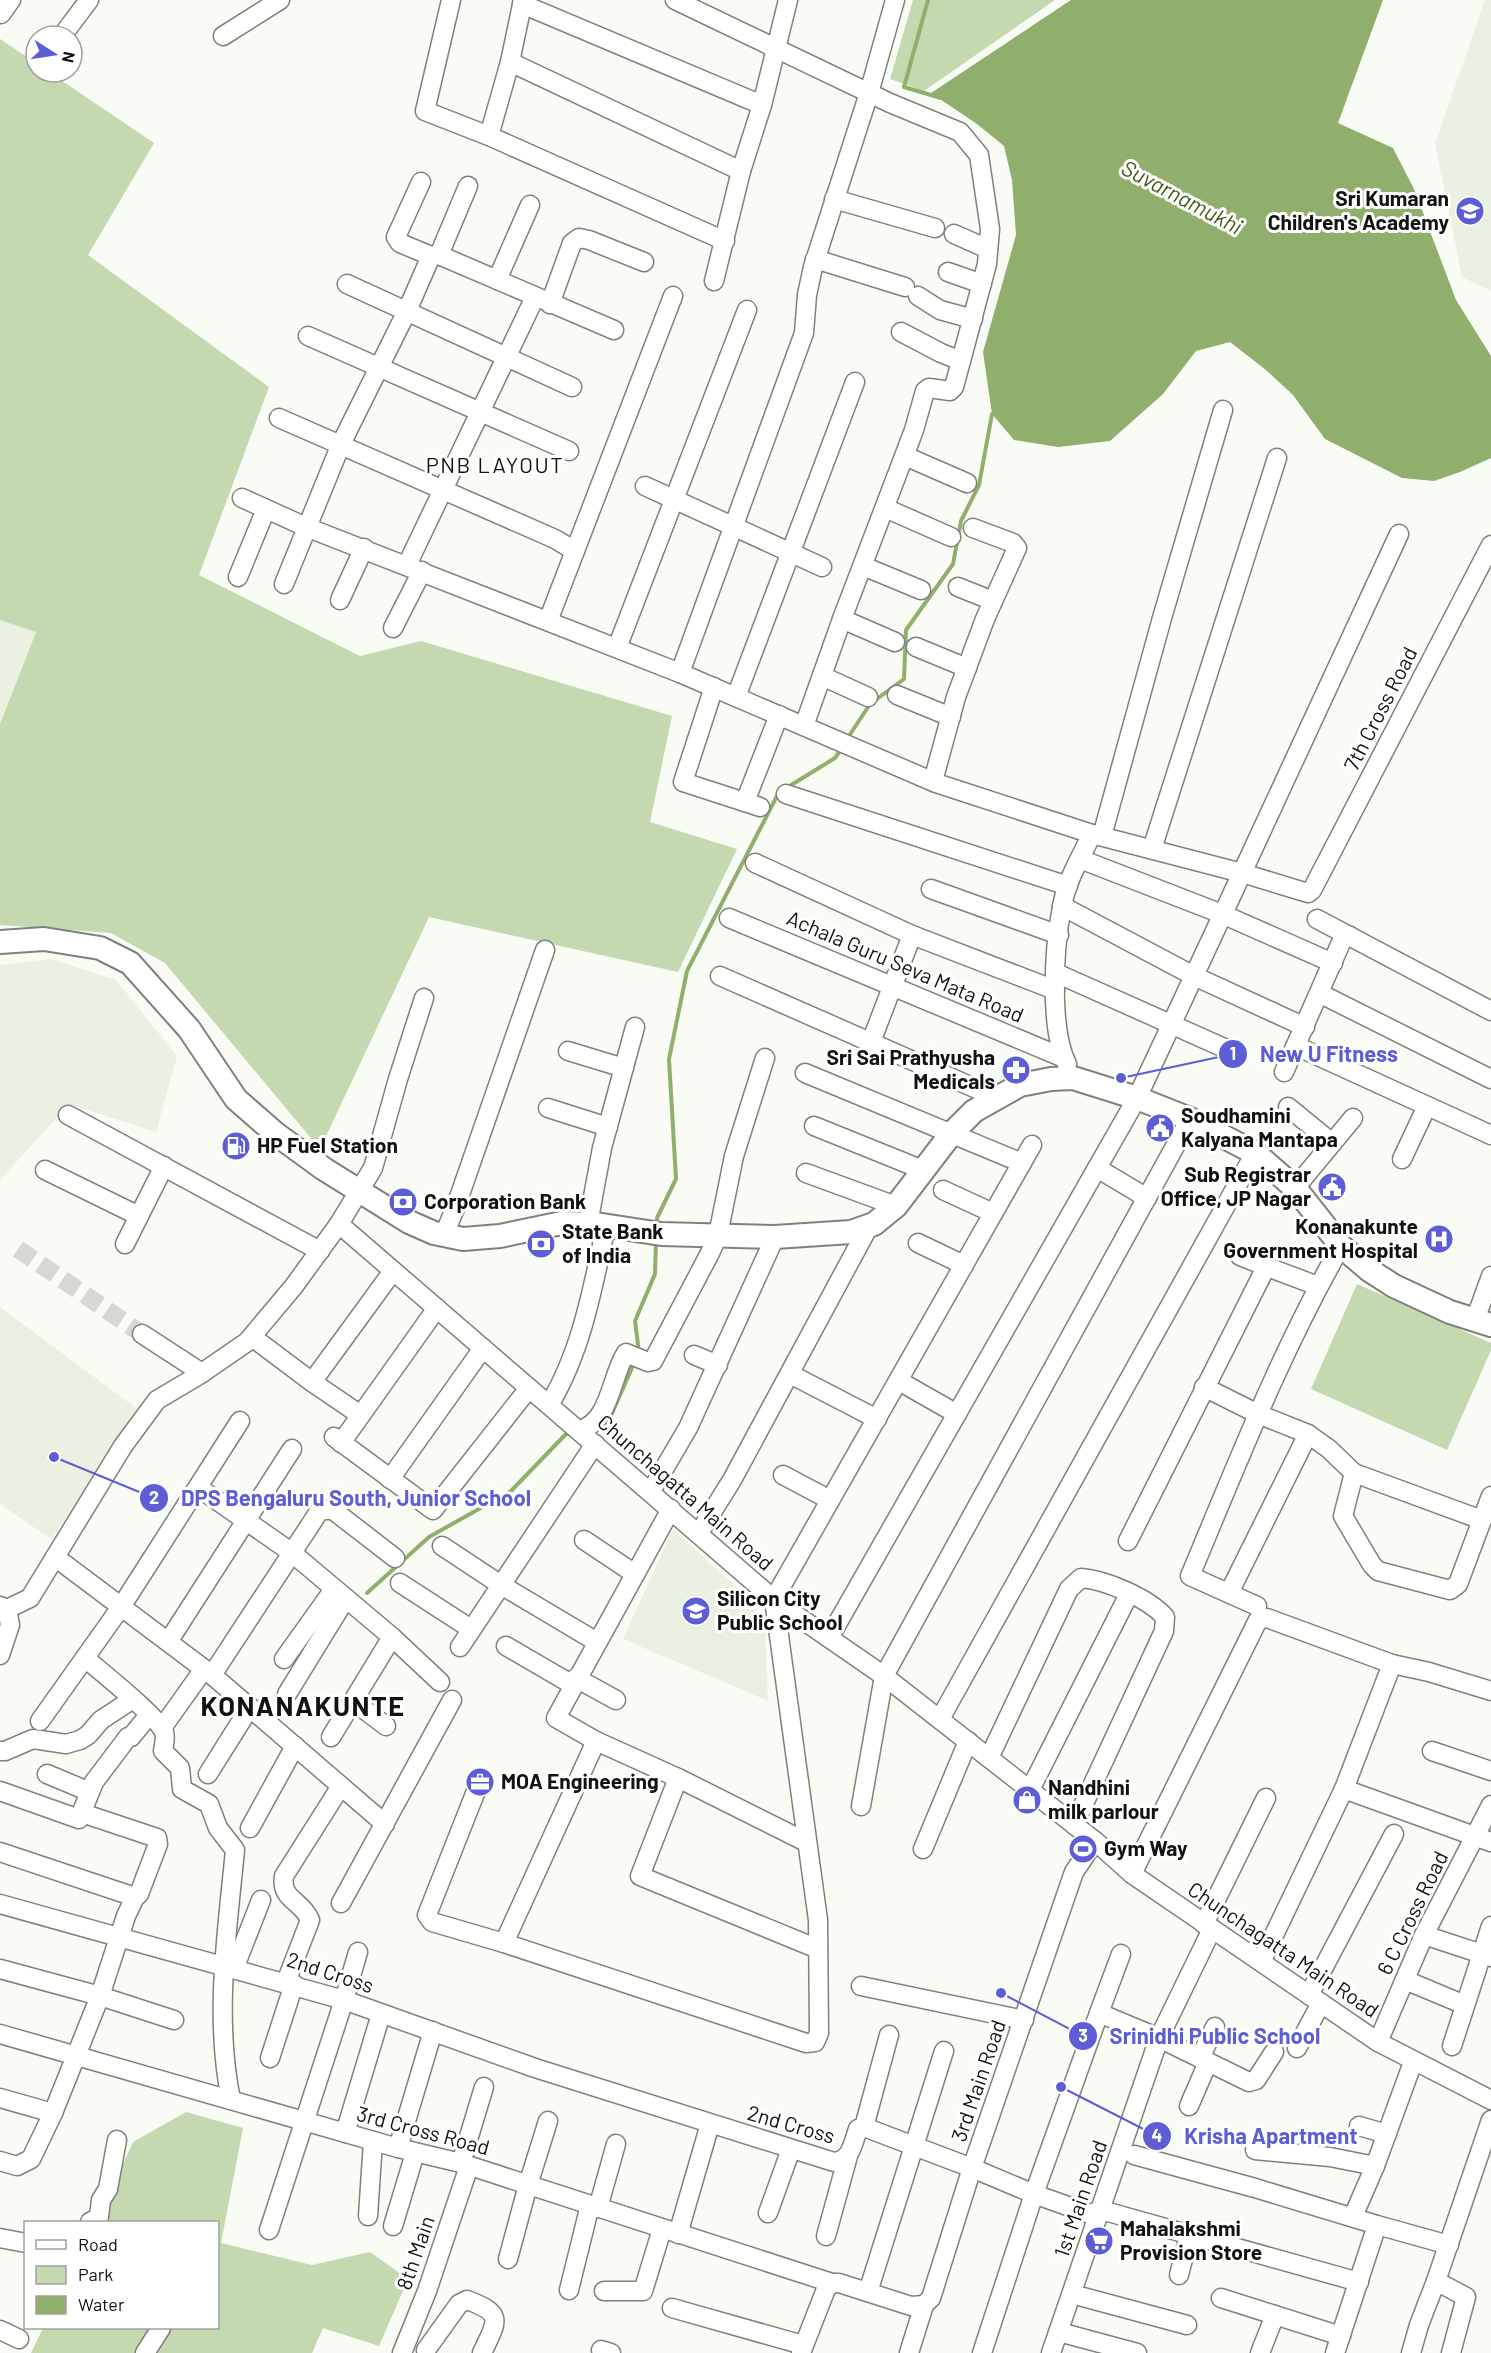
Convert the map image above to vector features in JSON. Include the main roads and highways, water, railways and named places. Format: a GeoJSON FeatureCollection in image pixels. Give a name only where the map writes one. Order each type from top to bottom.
{"type":"FeatureCollection","features":[{"type":"Feature","properties":{"kind":"main road"},"geometry":{"type":"LineString","coordinates":[[0,942],[44,939],[100,948],[130,963],[189,1029],[236,1099],[276,1134],[324,1169],[409,1222],[444,1235],[463,1239],[500,1236],[562,1224],[597,1225],[656,1233],[775,1237],[851,1232],[874,1224],[896,1206],[951,1134],[974,1111],[1020,1085],[1051,1079],[1069,1068],[1190,1119],[1255,1153],[1295,1188],[1341,1245],[1369,1270],[1394,1286],[1450,1312],[1483,1322]]}},
{"type":"Feature","properties":{"kind":"water"},"geometry":{"type":"Polygon","coordinates":[[[1071,0],[1383,0],[1338,123],[1393,148],[1414,189],[1456,300],[1491,356],[1491,458],[1434,481],[1402,478],[1325,439],[1293,395],[1230,342],[1196,351],[1163,394],[1110,441],[1058,447],[1014,440],[992,414],[983,352],[1016,235],[1012,180],[1004,146],[977,124],[931,93],[1071,0]]]}},
{"type":"Feature","properties":{"kind":"waterway","name":"Suvarnamukhi"},"geometry":{"type":"LineString","coordinates":[[928,0],[904,87],[941,98]]}},
{"type":"Feature","properties":{"kind":"waterway"},"geometry":{"type":"LineString","coordinates":[[847,739],[870,704],[904,679],[906,630],[953,564],[961,521],[979,485],[992,414]]}},
{"type":"Feature","properties":{"kind":"waterway"},"geometry":{"type":"LineString","coordinates":[[788,787],[835,758],[842,748]]}},
{"type":"Feature","properties":{"kind":"waterway"},"geometry":{"type":"LineString","coordinates":[[656,1227],[657,1218],[676,1179],[669,1059],[687,971],[779,792]]}},
{"type":"Feature","properties":{"kind":"waterway"},"geometry":{"type":"LineString","coordinates":[[639,1352],[635,1321],[655,1274],[656,1241]]}},
{"type":"Feature","properties":{"kind":"waterway"},"geometry":{"type":"LineString","coordinates":[[598,1428],[606,1427],[635,1361]]}},
{"type":"Feature","properties":{"kind":"waterway"},"geometry":{"type":"LineString","coordinates":[[367,1593],[429,1537],[511,1491],[566,1434],[573,1433]]}},
{"type":"Feature","properties":{"kind":"tunnel"},"geometry":{"type":"LineString","coordinates":[[18,1249],[142,1334]]}},
{"type":"Feature","properties":{"kind":"tunnel"},"geometry":{"type":"LineString","coordinates":[[267,1723],[287,1694]]}},
{"type":"Feature","properties":{"kind":"place","name":"Sri Kumaran Children's Academy"},"geometry":{"type":"Point","coordinates":[1470,211]}},
{"type":"Feature","properties":{"kind":"place","name":"Sri Sai Prathyusha Medicals"},"geometry":{"type":"Point","coordinates":[1016,1070]}},
{"type":"Feature","properties":{"kind":"place","name":"New U Fitness"},"geometry":{"type":"Point","coordinates":[1121,1078]}},
{"type":"Feature","properties":{"kind":"place","name":"Soudhamini Kalyana Mantapa"},"geometry":{"type":"Point","coordinates":[1160,1128]}},
{"type":"Feature","properties":{"kind":"place","name":"HP Fuel Station"},"geometry":{"type":"Point","coordinates":[236,1146]}},
{"type":"Feature","properties":{"kind":"place","name":"Sub Registrar Office, JP Nagar"},"geometry":{"type":"Point","coordinates":[1332,1187]}},
{"type":"Feature","properties":{"kind":"place","name":"Corporation Bank"},"geometry":{"type":"Point","coordinates":[403,1202]}},
{"type":"Feature","properties":{"kind":"place","name":"Konanakunte Government Hospital"},"geometry":{"type":"Point","coordinates":[1439,1239]}},
{"type":"Feature","properties":{"kind":"place","name":"State Bank of India"},"geometry":{"type":"Point","coordinates":[541,1244]}},
{"type":"Feature","properties":{"kind":"place","name":"DPS Bengaluru South, Junior School"},"geometry":{"type":"Point","coordinates":[54,1457]}},
{"type":"Feature","properties":{"kind":"place","name":"Silicon City Public School"},"geometry":{"type":"Point","coordinates":[696,1611]}},
{"type":"Feature","properties":{"kind":"place","name":"MOA Engineering"},"geometry":{"type":"Point","coordinates":[480,1782]}},
{"type":"Feature","properties":{"kind":"place","name":"Nandhini milk parlour"},"geometry":{"type":"Point","coordinates":[1027,1800]}},
{"type":"Feature","properties":{"kind":"place","name":"Gym Way"},"geometry":{"type":"Point","coordinates":[1083,1849]}},
{"type":"Feature","properties":{"kind":"place","name":"Srinidhi Public School"},"geometry":{"type":"Point","coordinates":[1001,1993]}},
{"type":"Feature","properties":{"kind":"place","name":"Krisha Apartment"},"geometry":{"type":"Point","coordinates":[1061,2087]}},
{"type":"Feature","properties":{"kind":"place","name":"Mahalakshmi Provision Store"},"geometry":{"type":"Point","coordinates":[1099,2241]}},
{"type":"Feature","properties":{"kind":"district","name":"PNB LAYOUT"},"geometry":{"type":"Point","coordinates":[495,465]}},
{"type":"Feature","properties":{"kind":"district","name":"KONANAKUNTE"},"geometry":{"type":"Point","coordinates":[303,1707]}}]}
